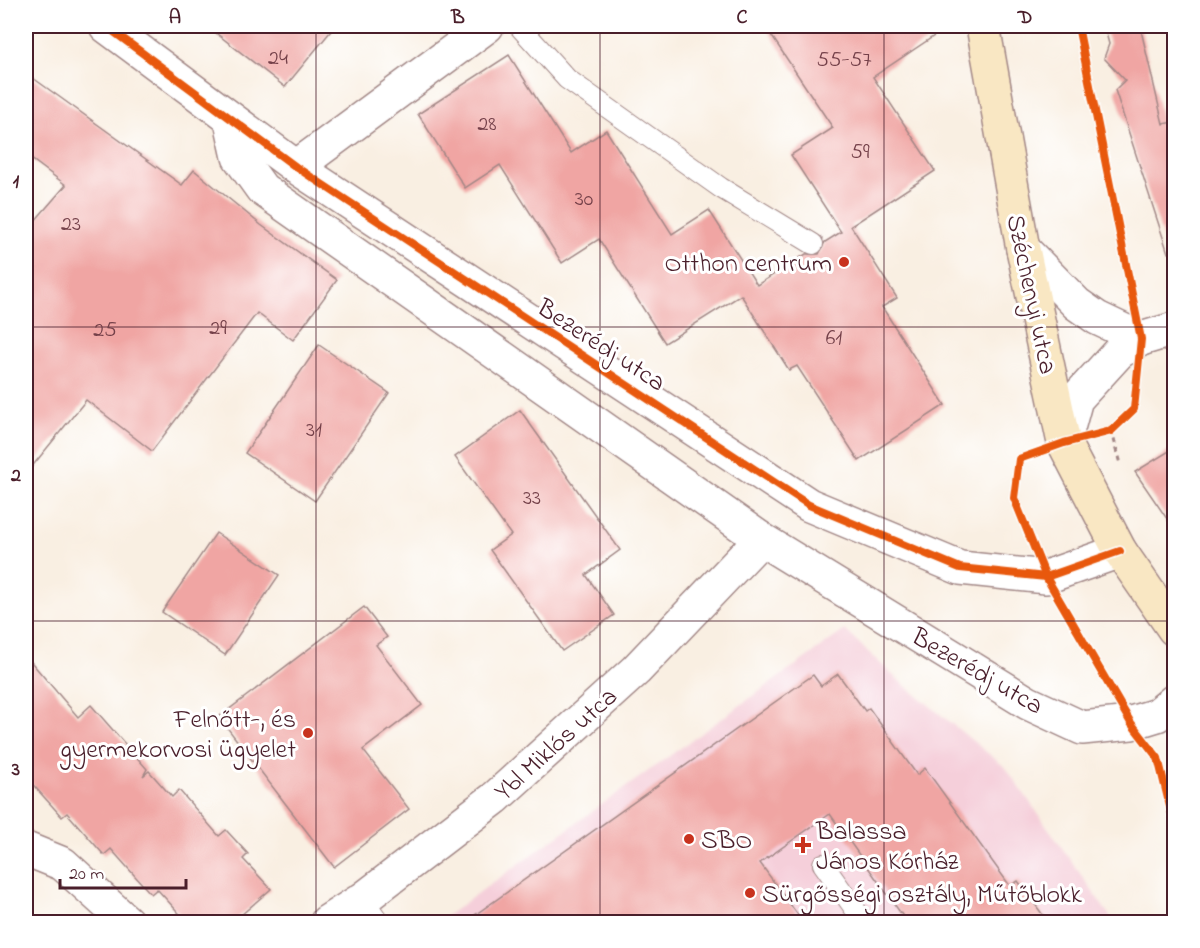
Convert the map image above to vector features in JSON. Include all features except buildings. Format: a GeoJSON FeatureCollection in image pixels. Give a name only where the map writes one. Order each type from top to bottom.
{"type":"FeatureCollection","features":[{"type":"Feature","properties":{"kind":"street","name":"Bezerédj utca"},"geometry":{"type":"LineString","coordinates":[[106,26],[296,167],[809,505],[960,568],[1046,577],[1120,551]]}},
{"type":"Feature","properties":{"kind":"street"},"geometry":{"type":"LineString","coordinates":[[296,167],[487,26]]}},
{"type":"Feature","properties":{"kind":"street","name":"Széchenyi utca"},"geometry":{"type":"LineString","coordinates":[[982,26],[1023,249],[1064,443],[1120,551],[1174,628]]}},
{"type":"Feature","properties":{"kind":"street","name":"Bezerédj utca"},"geometry":{"type":"LineString","coordinates":[[231,121],[239,157],[262,189],[761,539],[1028,703],[1082,728],[1131,723],[1157,715],[1174,700]]}},
{"type":"Feature","properties":{"kind":"street"},"geometry":{"type":"LineString","coordinates":[[1023,249],[1077,304],[1097,318],[1141,339]]}},
{"type":"Feature","properties":{"kind":"street"},"geometry":{"type":"LineString","coordinates":[[1064,443],[1076,399],[1119,352],[1141,339],[1174,329]]}},
{"type":"Feature","properties":{"kind":"street","name":"Ybl Miklós utca"},"geometry":{"type":"LineString","coordinates":[[327,922],[371,911],[619,686],[761,539]]}},
{"type":"Feature","properties":{"kind":"street"},"geometry":{"type":"LineString","coordinates":[[26,849],[63,864],[127,922]]}},
{"type":"Feature","properties":{"kind":"lane"},"geometry":{"type":"LineString","coordinates":[[519,26],[567,79],[721,188],[813,244]]}},
{"type":"Feature","properties":{"kind":"lane"},"geometry":{"type":"LineString","coordinates":[[822,864],[864,922]]}},
{"type":"Feature","properties":{"kind":"path"},"geometry":{"type":"LineString","coordinates":[[1064,443],[1111,431],[1119,424]]}},
{"type":"Feature","properties":{"kind":"shaded area","name":"Balassa János Kórház"},"geometry":{"type":"Polygon","coordinates":[[[845,630],[897,679],[1006,768],[1114,922],[438,922],[845,630]]]}},
{"type":"Feature","properties":{"kind":"cycle path"},"geometry":{"type":"LineString","coordinates":[[106,26],[296,167],[809,505],[960,568],[1046,577],[1120,551]]}},
{"type":"Feature","properties":{"kind":"cycle path"},"geometry":{"type":"LineString","coordinates":[[1078,26],[1141,339],[1134,409],[1111,431],[1064,443],[1019,459],[1014,498],[1046,577],[1131,723],[1158,758],[1174,823]]}},
{"type":"Feature","properties":{"kind":"place","name":"Otthon centrum"},"geometry":{"type":"Point","coordinates":[844,262]}},
{"type":"Feature","properties":{"kind":"place","name":"Felnőtt-, és gyermekorvosi ügyelet"},"geometry":{"type":"Point","coordinates":[308,733]}},
{"type":"Feature","properties":{"kind":"place","name":"SBO"},"geometry":{"type":"Point","coordinates":[689,839]}},
{"type":"Feature","properties":{"kind":"place","name":"Balassa János Kórház"},"geometry":{"type":"Point","coordinates":[803,845]}},
{"type":"Feature","properties":{"kind":"place","name":"Sürgősségi osztály, Műtőblokk"},"geometry":{"type":"Point","coordinates":[750,893]}}]}
